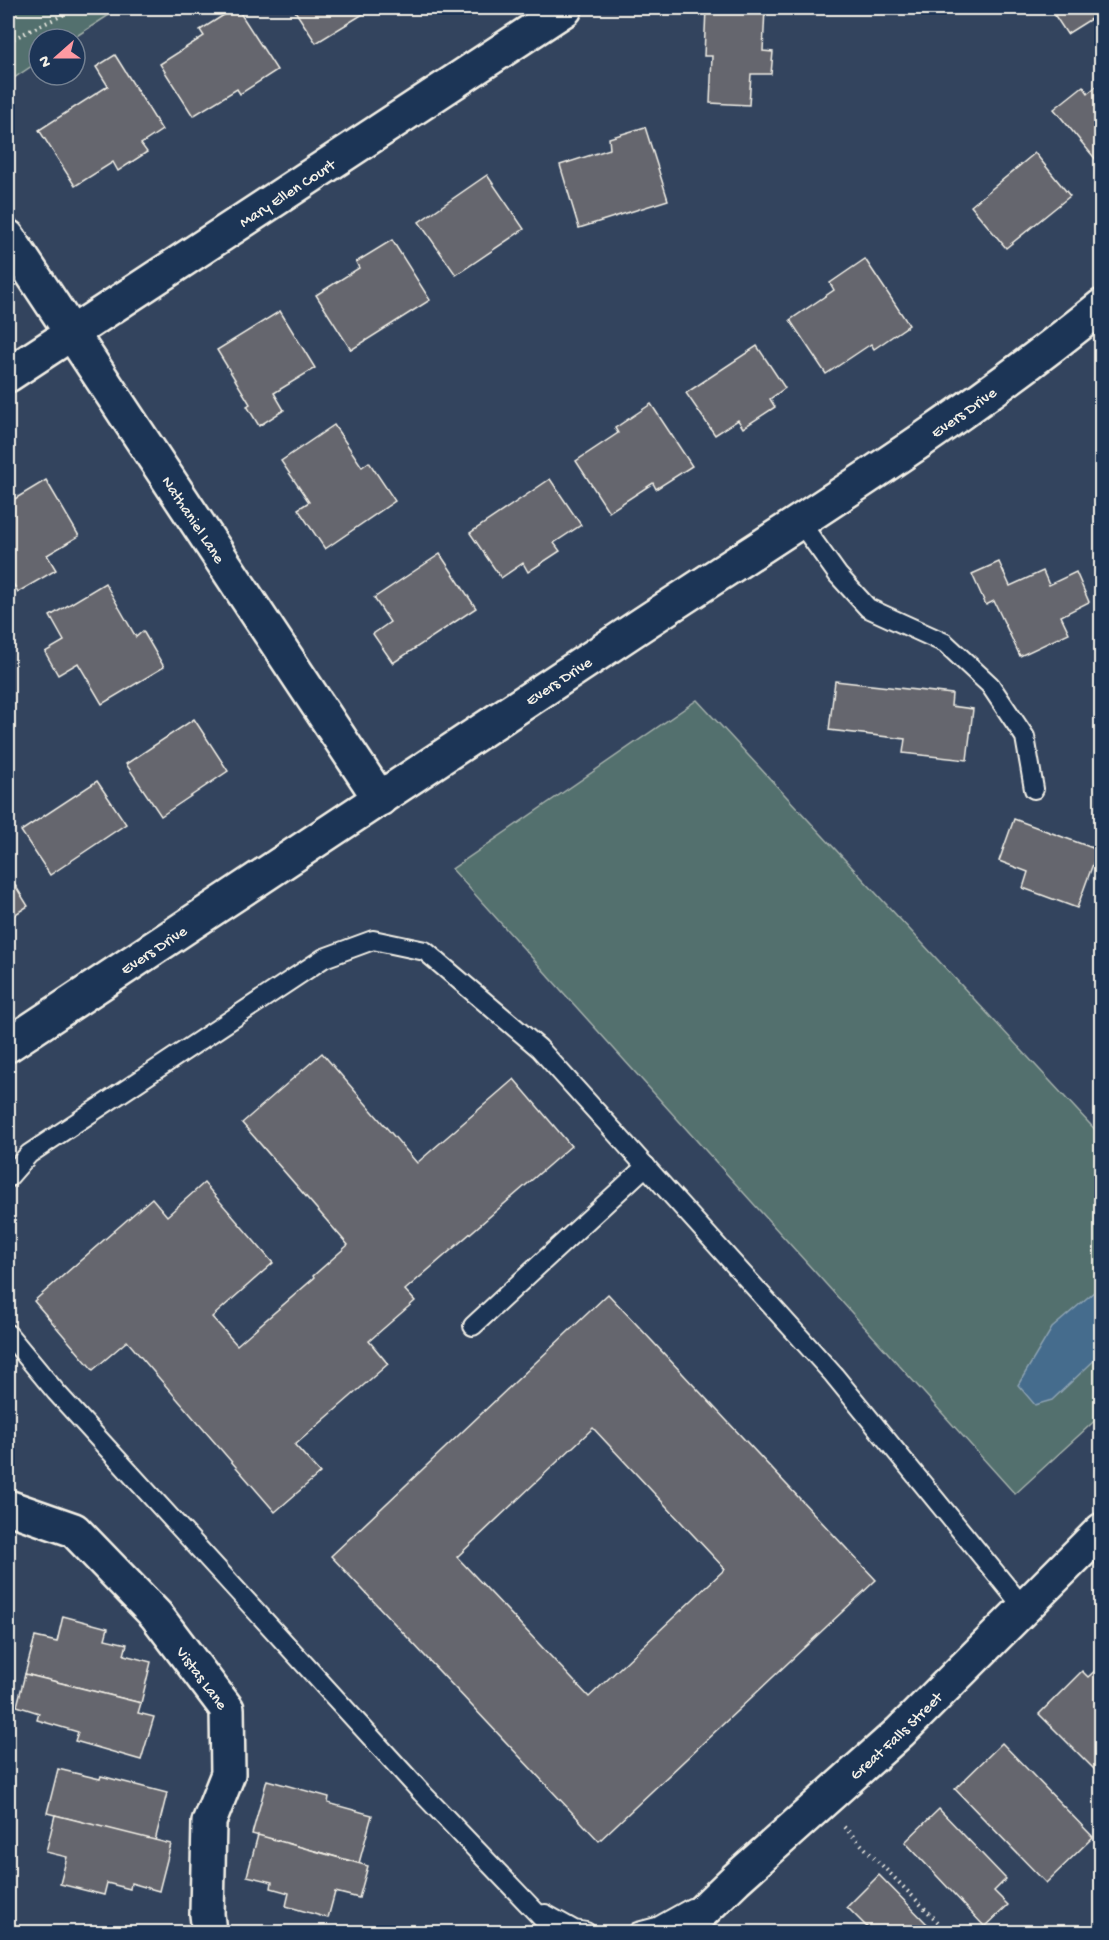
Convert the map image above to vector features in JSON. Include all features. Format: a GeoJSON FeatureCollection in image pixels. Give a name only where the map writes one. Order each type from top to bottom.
{"type":"FeatureCollection","features":[{"type":"Feature","properties":{"kind":"street","name":"Mary Ellen Court"},"geometry":{"type":"LineString","coordinates":[[8,375],[565,9]]}},
{"type":"Feature","properties":{"kind":"street","name":"Nathaniel Lane"},"geometry":{"type":"LineString","coordinates":[[8,237],[380,799]]}},
{"type":"Feature","properties":{"kind":"street","name":"Evers Drive"},"geometry":{"type":"LineString","coordinates":[[8,1045],[969,408],[1101,306]]}},
{"type":"Feature","properties":{"kind":"street","name":"Vistas Lane"},"geometry":{"type":"LineString","coordinates":[[8,1507],[74,1530],[156,1615],[227,1709],[228,1774],[209,1822],[207,1914],[209,1932]]}},
{"type":"Feature","properties":{"kind":"street","name":"Great Falls Street"},"geometry":{"type":"LineString","coordinates":[[681,1932],[735,1879],[900,1732],[1101,1530]]}},
{"type":"Feature","properties":{"kind":"lane"},"geometry":{"type":"LineString","coordinates":[[800,522],[838,575],[868,608],[945,643],[990,685],[1025,737],[1034,789]]}},
{"type":"Feature","properties":{"kind":"lane"},"geometry":{"type":"LineString","coordinates":[[8,1178],[29,1154],[324,958],[373,940],[425,951],[539,1048],[833,1374],[1024,1608]]}},
{"type":"Feature","properties":{"kind":"lane"},"geometry":{"type":"LineString","coordinates":[[473,1326],[646,1166]]}},
{"type":"Feature","properties":{"kind":"lane"},"geometry":{"type":"LineString","coordinates":[[8,1334],[80,1419],[422,1793],[555,1932]]}},
{"type":"Feature","properties":{"kind":"lane"},"geometry":{"type":"LineString","coordinates":[[638,1932],[657,1927],[735,1879]]}},
{"type":"Feature","properties":{"kind":"lane"},"geometry":{"type":"LineString","coordinates":[[526,1902],[574,1930],[586,1932]]}},
{"type":"Feature","properties":{"kind":"path"},"geometry":{"type":"LineString","coordinates":[[8,41],[73,8]]}},
{"type":"Feature","properties":{"kind":"path"},"geometry":{"type":"LineString","coordinates":[[820,1803],[948,1932]]}},
{"type":"Feature","properties":{"kind":"green space"},"geometry":{"type":"Polygon","coordinates":[[[8,8],[120,8],[87,29],[87,27],[27,27],[27,69],[8,82],[8,8]]]}},
{"type":"Feature","properties":{"kind":"green space"},"geometry":{"type":"Polygon","coordinates":[[[697,700],[1101,1136],[1101,1415],[1015,1494],[452,869],[697,700]]]}},
{"type":"Feature","properties":{"kind":"water"},"geometry":{"type":"Polygon","coordinates":[[[1101,1286],[1101,1354],[1052,1400],[1035,1405],[1018,1385],[1052,1328],[1101,1286]]]}},
{"type":"Feature","properties":{"kind":"building"},"geometry":{"type":"Polygon","coordinates":[[[235,8],[277,70],[240,94],[237,89],[193,116],[160,64],[204,36],[200,30],[235,8]]]}},
{"type":"Feature","properties":{"kind":"building"},"geometry":{"type":"Polygon","coordinates":[[[293,8],[373,8],[316,43],[293,8]]]}},
{"type":"Feature","properties":{"kind":"building"},"geometry":{"type":"Polygon","coordinates":[[[706,8],[765,8],[763,51],[773,52],[771,74],[751,74],[749,105],[710,103],[712,56],[704,56],[706,8]]]}},
{"type":"Feature","properties":{"kind":"building"},"geometry":{"type":"Polygon","coordinates":[[[1050,8],[1102,8],[1102,12],[1067,34],[1050,8]]]}},
{"type":"Feature","properties":{"kind":"building"},"geometry":{"type":"Polygon","coordinates":[[[115,55],[162,130],[141,144],[147,152],[118,171],[113,162],[75,186],[39,130],[108,86],[96,67],[115,55]]]}},
{"type":"Feature","properties":{"kind":"building"},"geometry":{"type":"Polygon","coordinates":[[[1102,82],[1102,167],[1054,109],[1083,86],[1088,93],[1102,82]]]}},
{"type":"Feature","properties":{"kind":"building"},"geometry":{"type":"Polygon","coordinates":[[[645,127],[668,200],[579,228],[560,165],[610,149],[609,138],[645,127]]]}},
{"type":"Feature","properties":{"kind":"building"},"geometry":{"type":"Polygon","coordinates":[[[1035,153],[1070,196],[1006,248],[971,206],[1035,153]]]}},
{"type":"Feature","properties":{"kind":"building"},"geometry":{"type":"Polygon","coordinates":[[[487,175],[524,229],[456,275],[419,222],[487,175]]]}},
{"type":"Feature","properties":{"kind":"building"},"geometry":{"type":"Polygon","coordinates":[[[392,240],[430,300],[351,350],[316,295],[359,268],[356,262],[392,240]]]}},
{"type":"Feature","properties":{"kind":"building"},"geometry":{"type":"Polygon","coordinates":[[[865,259],[909,325],[874,349],[871,344],[826,374],[790,320],[834,290],[830,283],[865,259]]]}},
{"type":"Feature","properties":{"kind":"building"},"geometry":{"type":"Polygon","coordinates":[[[280,311],[315,368],[274,393],[284,410],[259,426],[247,406],[250,404],[217,350],[280,311]]]}},
{"type":"Feature","properties":{"kind":"building"},"geometry":{"type":"Polygon","coordinates":[[[757,346],[785,388],[770,399],[775,407],[743,428],[738,420],[715,435],[686,393],[757,346]]]}},
{"type":"Feature","properties":{"kind":"building"},"geometry":{"type":"Polygon","coordinates":[[[651,404],[692,466],[656,489],[653,483],[609,512],[576,461],[618,433],[615,428],[651,404]]]}},
{"type":"Feature","properties":{"kind":"building"},"geometry":{"type":"Polygon","coordinates":[[[334,425],[362,467],[369,462],[395,501],[325,549],[298,509],[309,502],[281,461],[334,425]]]}},
{"type":"Feature","properties":{"kind":"building"},"geometry":{"type":"Polygon","coordinates":[[[550,479],[581,525],[554,543],[560,551],[528,572],[523,563],[501,578],[470,533],[550,479]]]}},
{"type":"Feature","properties":{"kind":"building"},"geometry":{"type":"Polygon","coordinates":[[[46,480],[79,536],[47,555],[56,570],[18,592],[8,578],[8,503],[46,480]]]}},
{"type":"Feature","properties":{"kind":"building"},"geometry":{"type":"Polygon","coordinates":[[[440,554],[476,608],[393,663],[373,634],[390,622],[374,598],[440,554]]]}},
{"type":"Feature","properties":{"kind":"building"},"geometry":{"type":"Polygon","coordinates":[[[999,562],[1010,586],[1043,571],[1049,585],[1076,572],[1089,602],[1061,616],[1069,633],[1020,656],[994,601],[986,605],[972,574],[999,562]]]}},
{"type":"Feature","properties":{"kind":"building"},"geometry":{"type":"Polygon","coordinates":[[[105,583],[136,637],[143,631],[164,667],[102,704],[78,663],[58,675],[45,652],[64,641],[50,616],[105,583]]]}},
{"type":"Feature","properties":{"kind":"building"},"geometry":{"type":"Polygon","coordinates":[[[835,681],[952,694],[951,706],[973,709],[967,760],[903,753],[905,739],[829,730],[835,681]]]}},
{"type":"Feature","properties":{"kind":"building"},"geometry":{"type":"Polygon","coordinates":[[[194,719],[228,771],[161,816],[126,764],[194,719]]]}},
{"type":"Feature","properties":{"kind":"building"},"geometry":{"type":"Polygon","coordinates":[[[97,781],[126,824],[50,875],[21,831],[97,781]]]}},
{"type":"Feature","properties":{"kind":"building"},"geometry":{"type":"Polygon","coordinates":[[[1014,819],[1098,850],[1077,908],[1023,888],[1028,872],[999,861],[1014,819]]]}},
{"type":"Feature","properties":{"kind":"building"},"geometry":{"type":"Polygon","coordinates":[[[8,874],[28,906],[8,919],[8,874]]]}},
{"type":"Feature","properties":{"kind":"building"},"geometry":{"type":"Polygon","coordinates":[[[322,1053],[417,1163],[514,1079],[571,1146],[405,1290],[415,1301],[369,1341],[388,1364],[295,1445],[320,1473],[275,1512],[127,1341],[93,1370],[34,1301],[152,1198],[167,1216],[204,1183],[273,1263],[212,1317],[237,1345],[348,1245],[242,1123],[322,1053]]]}},
{"type":"Feature","properties":{"kind":"building"},"geometry":{"type":"Polygon","coordinates":[[[608,1294],[876,1580],[599,1841],[331,1556],[608,1294]],[[593,1428],[457,1557],[589,1697],[725,1569],[593,1428]]]}},
{"type":"Feature","properties":{"kind":"building"},"geometry":{"type":"Polygon","coordinates":[[[8,1551],[14,1552],[8,1577],[8,1551]]]}},
{"type":"Feature","properties":{"kind":"building"},"geometry":{"type":"Polygon","coordinates":[[[63,1616],[108,1628],[105,1639],[127,1644],[124,1655],[151,1662],[141,1703],[25,1674],[35,1637],[57,1642],[63,1616]]]}},
{"type":"Feature","properties":{"kind":"building"},"geometry":{"type":"Polygon","coordinates":[[[1097,1669],[1102,1674],[1102,1777],[1039,1714],[1082,1671],[1088,1677],[1097,1669]]]}},
{"type":"Feature","properties":{"kind":"building"},"geometry":{"type":"Polygon","coordinates":[[[25,1674],[141,1703],[138,1713],[154,1717],[141,1760],[75,1741],[78,1732],[37,1720],[39,1713],[17,1706],[25,1674]]]}},
{"type":"Feature","properties":{"kind":"building"},"geometry":{"type":"Polygon","coordinates":[[[1002,1743],[1093,1837],[1046,1883],[955,1789],[1002,1743]]]}},
{"type":"Feature","properties":{"kind":"building"},"geometry":{"type":"Polygon","coordinates":[[[58,1769],[100,1779],[101,1776],[167,1793],[155,1841],[47,1813],[58,1769]]]}},
{"type":"Feature","properties":{"kind":"building"},"geometry":{"type":"Polygon","coordinates":[[[267,1780],[329,1797],[328,1803],[372,1815],[359,1863],[252,1834],[267,1780]]]}},
{"type":"Feature","properties":{"kind":"building"},"geometry":{"type":"Polygon","coordinates":[[[939,1809],[1006,1879],[994,1891],[1008,1905],[985,1927],[905,1842],[939,1809]]]}},
{"type":"Feature","properties":{"kind":"building"},"geometry":{"type":"Polygon","coordinates":[[[55,1815],[171,1844],[159,1891],[131,1883],[130,1889],[107,1883],[104,1895],[60,1884],[67,1857],[46,1852],[55,1815]]]}},
{"type":"Feature","properties":{"kind":"building"},"geometry":{"type":"Polygon","coordinates":[[[258,1835],[368,1866],[359,1898],[335,1892],[328,1918],[286,1906],[289,1893],[271,1888],[272,1882],[247,1876],[258,1835]]]}},
{"type":"Feature","properties":{"kind":"building"},"geometry":{"type":"Polygon","coordinates":[[[879,1875],[935,1932],[872,1932],[847,1907],[879,1875]]]}}]}
